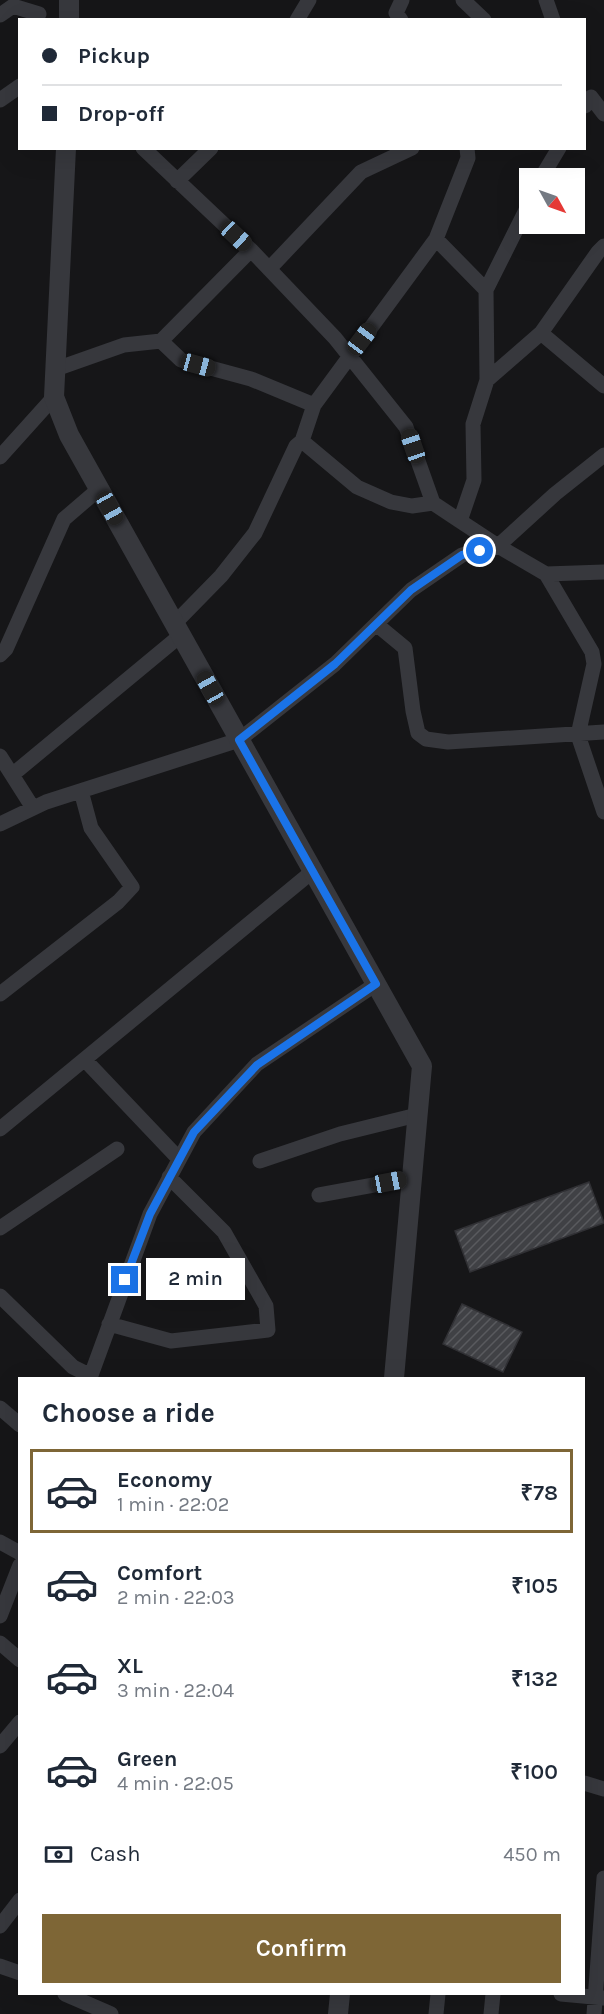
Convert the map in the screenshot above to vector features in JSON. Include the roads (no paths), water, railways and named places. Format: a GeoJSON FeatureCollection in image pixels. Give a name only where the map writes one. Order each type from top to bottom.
{"type":"FeatureCollection","features":[{"type":"Feature","properties":{"kind":"street"},"geometry":{"type":"LineString","coordinates":[[27,0],[41,17]]}},
{"type":"Feature","properties":{"kind":"street"},"geometry":{"type":"LineString","coordinates":[[69,0],[69,18]]}},
{"type":"Feature","properties":{"kind":"street"},"geometry":{"type":"LineString","coordinates":[[298,18],[309,0]]}},
{"type":"Feature","properties":{"kind":"street"},"geometry":{"type":"LineString","coordinates":[[400,18],[396,13],[402,0]]}},
{"type":"Feature","properties":{"kind":"street"},"geometry":{"type":"LineString","coordinates":[[463,0],[482,18]]}},
{"type":"Feature","properties":{"kind":"street"},"geometry":{"type":"LineString","coordinates":[[546,0],[552,18]]}},
{"type":"Feature","properties":{"kind":"street"},"geometry":{"type":"LineString","coordinates":[[0,15],[14,6],[41,17]]}},
{"type":"Feature","properties":{"kind":"street"},"geometry":{"type":"LineString","coordinates":[[0,100],[18,87]]}},
{"type":"Feature","properties":{"kind":"street"},"geometry":{"type":"LineString","coordinates":[[591,97],[604,114]]}},
{"type":"Feature","properties":{"kind":"street"},"geometry":{"type":"LineString","coordinates":[[66,150],[54,397],[69,435],[422,1066],[394,1377]]}},
{"type":"Feature","properties":{"kind":"street"},"geometry":{"type":"LineString","coordinates":[[144,150],[251,250],[335,338],[406,427],[433,502],[498,546],[546,574],[592,652],[594,664],[578,735],[604,812]]}},
{"type":"Feature","properties":{"kind":"street"},"geometry":{"type":"LineString","coordinates":[[177,181],[209,150]]}},
{"type":"Feature","properties":{"kind":"street"},"geometry":{"type":"LineString","coordinates":[[269,269],[361,172],[408,150]]}},
{"type":"Feature","properties":{"kind":"street"},"geometry":{"type":"LineString","coordinates":[[12,775],[177,629],[255,533],[296,446],[302,441],[315,405],[436,239],[468,158],[467,150]]}},
{"type":"Feature","properties":{"kind":"street"},"geometry":{"type":"LineString","coordinates":[[548,168],[558,150]]}},
{"type":"Feature","properties":{"kind":"street"},"geometry":{"type":"LineString","coordinates":[[460,521],[474,480],[473,424],[487,380],[486,290],[519,224]]}},
{"type":"Feature","properties":{"kind":"street"},"geometry":{"type":"LineString","coordinates":[[436,239],[486,290]]}},
{"type":"Feature","properties":{"kind":"street"},"geometry":{"type":"LineString","coordinates":[[487,380],[541,333],[604,246]]}},
{"type":"Feature","properties":{"kind":"street"},"geometry":{"type":"LineString","coordinates":[[56,369],[124,345],[161,340],[251,250]]}},
{"type":"Feature","properties":{"kind":"street"},"geometry":{"type":"LineString","coordinates":[[541,333],[604,386]]}},
{"type":"Feature","properties":{"kind":"street"},"geometry":{"type":"LineString","coordinates":[[161,340],[181,360],[251,379],[315,405]]}},
{"type":"Feature","properties":{"kind":"street"},"geometry":{"type":"LineString","coordinates":[[0,457],[54,397]]}},
{"type":"Feature","properties":{"kind":"street"},"geometry":{"type":"LineString","coordinates":[[302,441],[357,488],[392,502],[412,506],[433,502]]}},
{"type":"Feature","properties":{"kind":"street"},"geometry":{"type":"LineString","coordinates":[[0,824],[33,808],[81,790],[239,740],[335,664],[411,590],[462,555],[498,546],[555,494],[604,455]]}},
{"type":"Feature","properties":{"kind":"street"},"geometry":{"type":"LineString","coordinates":[[0,655],[6,649],[64,519],[99,489]]}},
{"type":"Feature","properties":{"kind":"street"},"geometry":{"type":"LineString","coordinates":[[546,574],[604,572]]}},
{"type":"Feature","properties":{"kind":"street"},"geometry":{"type":"LineString","coordinates":[[376,624],[405,648],[418,733],[426,739],[448,742],[604,732]]}},
{"type":"Feature","properties":{"kind":"street"},"geometry":{"type":"LineString","coordinates":[[0,756],[33,808]]}},
{"type":"Feature","properties":{"kind":"street"},"geometry":{"type":"LineString","coordinates":[[0,994],[118,902],[132,887],[91,828],[81,790]]}},
{"type":"Feature","properties":{"kind":"street"},"geometry":{"type":"LineString","coordinates":[[0,1130],[313,872]]}},
{"type":"Feature","properties":{"kind":"street"},"geometry":{"type":"LineString","coordinates":[[0,1296],[73,1367],[90,1377],[150,1214],[194,1132],[257,1065],[376,984]]}},
{"type":"Feature","properties":{"kind":"street"},"geometry":{"type":"LineString","coordinates":[[85,1060],[179,1159]]}},
{"type":"Feature","properties":{"kind":"street"},"geometry":{"type":"LineString","coordinates":[[260,1161],[340,1134],[417,1115]]}},
{"type":"Feature","properties":{"kind":"street"},"geometry":{"type":"LineString","coordinates":[[0,1228],[117,1149]]}},
{"type":"Feature","properties":{"kind":"street"},"geometry":{"type":"LineString","coordinates":[[109,1324],[171,1341],[268,1330],[266,1306],[224,1232],[169,1177]]}},
{"type":"Feature","properties":{"kind":"street"},"geometry":{"type":"LineString","coordinates":[[320,1195],[412,1178]]}},
{"type":"Feature","properties":{"kind":"street"},"geometry":{"type":"LineString","coordinates":[[0,1408],[18,1423]]}},
{"type":"Feature","properties":{"kind":"street"},"geometry":{"type":"LineString","coordinates":[[0,1542],[18,1552]]}},
{"type":"Feature","properties":{"kind":"street"},"geometry":{"type":"LineString","coordinates":[[0,1616],[18,1570]]}},
{"type":"Feature","properties":{"kind":"street"},"geometry":{"type":"LineString","coordinates":[[0,1643],[18,1658]]}},
{"type":"Feature","properties":{"kind":"street"},"geometry":{"type":"LineString","coordinates":[[0,1746],[18,1724]]}},
{"type":"Feature","properties":{"kind":"street"},"geometry":{"type":"LineString","coordinates":[[585,1783],[604,1789]]}},
{"type":"Feature","properties":{"kind":"street"},"geometry":{"type":"LineString","coordinates":[[594,2014],[600,1997],[604,1878]]}},
{"type":"Feature","properties":{"kind":"street"},"geometry":{"type":"LineString","coordinates":[[0,1926],[18,1903]]}},
{"type":"Feature","properties":{"kind":"street"},"geometry":{"type":"LineString","coordinates":[[0,1966],[18,1972]]}},
{"type":"Feature","properties":{"kind":"street"},"geometry":{"type":"LineString","coordinates":[[67,1995],[111,2014]]}},
{"type":"Feature","properties":{"kind":"street"},"geometry":{"type":"LineString","coordinates":[[338,2014],[340,1995]]}},
{"type":"Feature","properties":{"kind":"street"},"geometry":{"type":"LineString","coordinates":[[436,2014],[438,1995]]}},
{"type":"Feature","properties":{"kind":"street"},"geometry":{"type":"LineString","coordinates":[[491,2014],[493,1995]]}},
{"type":"Feature","properties":{"kind":"street"},"geometry":{"type":"LineString","coordinates":[[574,1995],[600,1997]]}}]}
